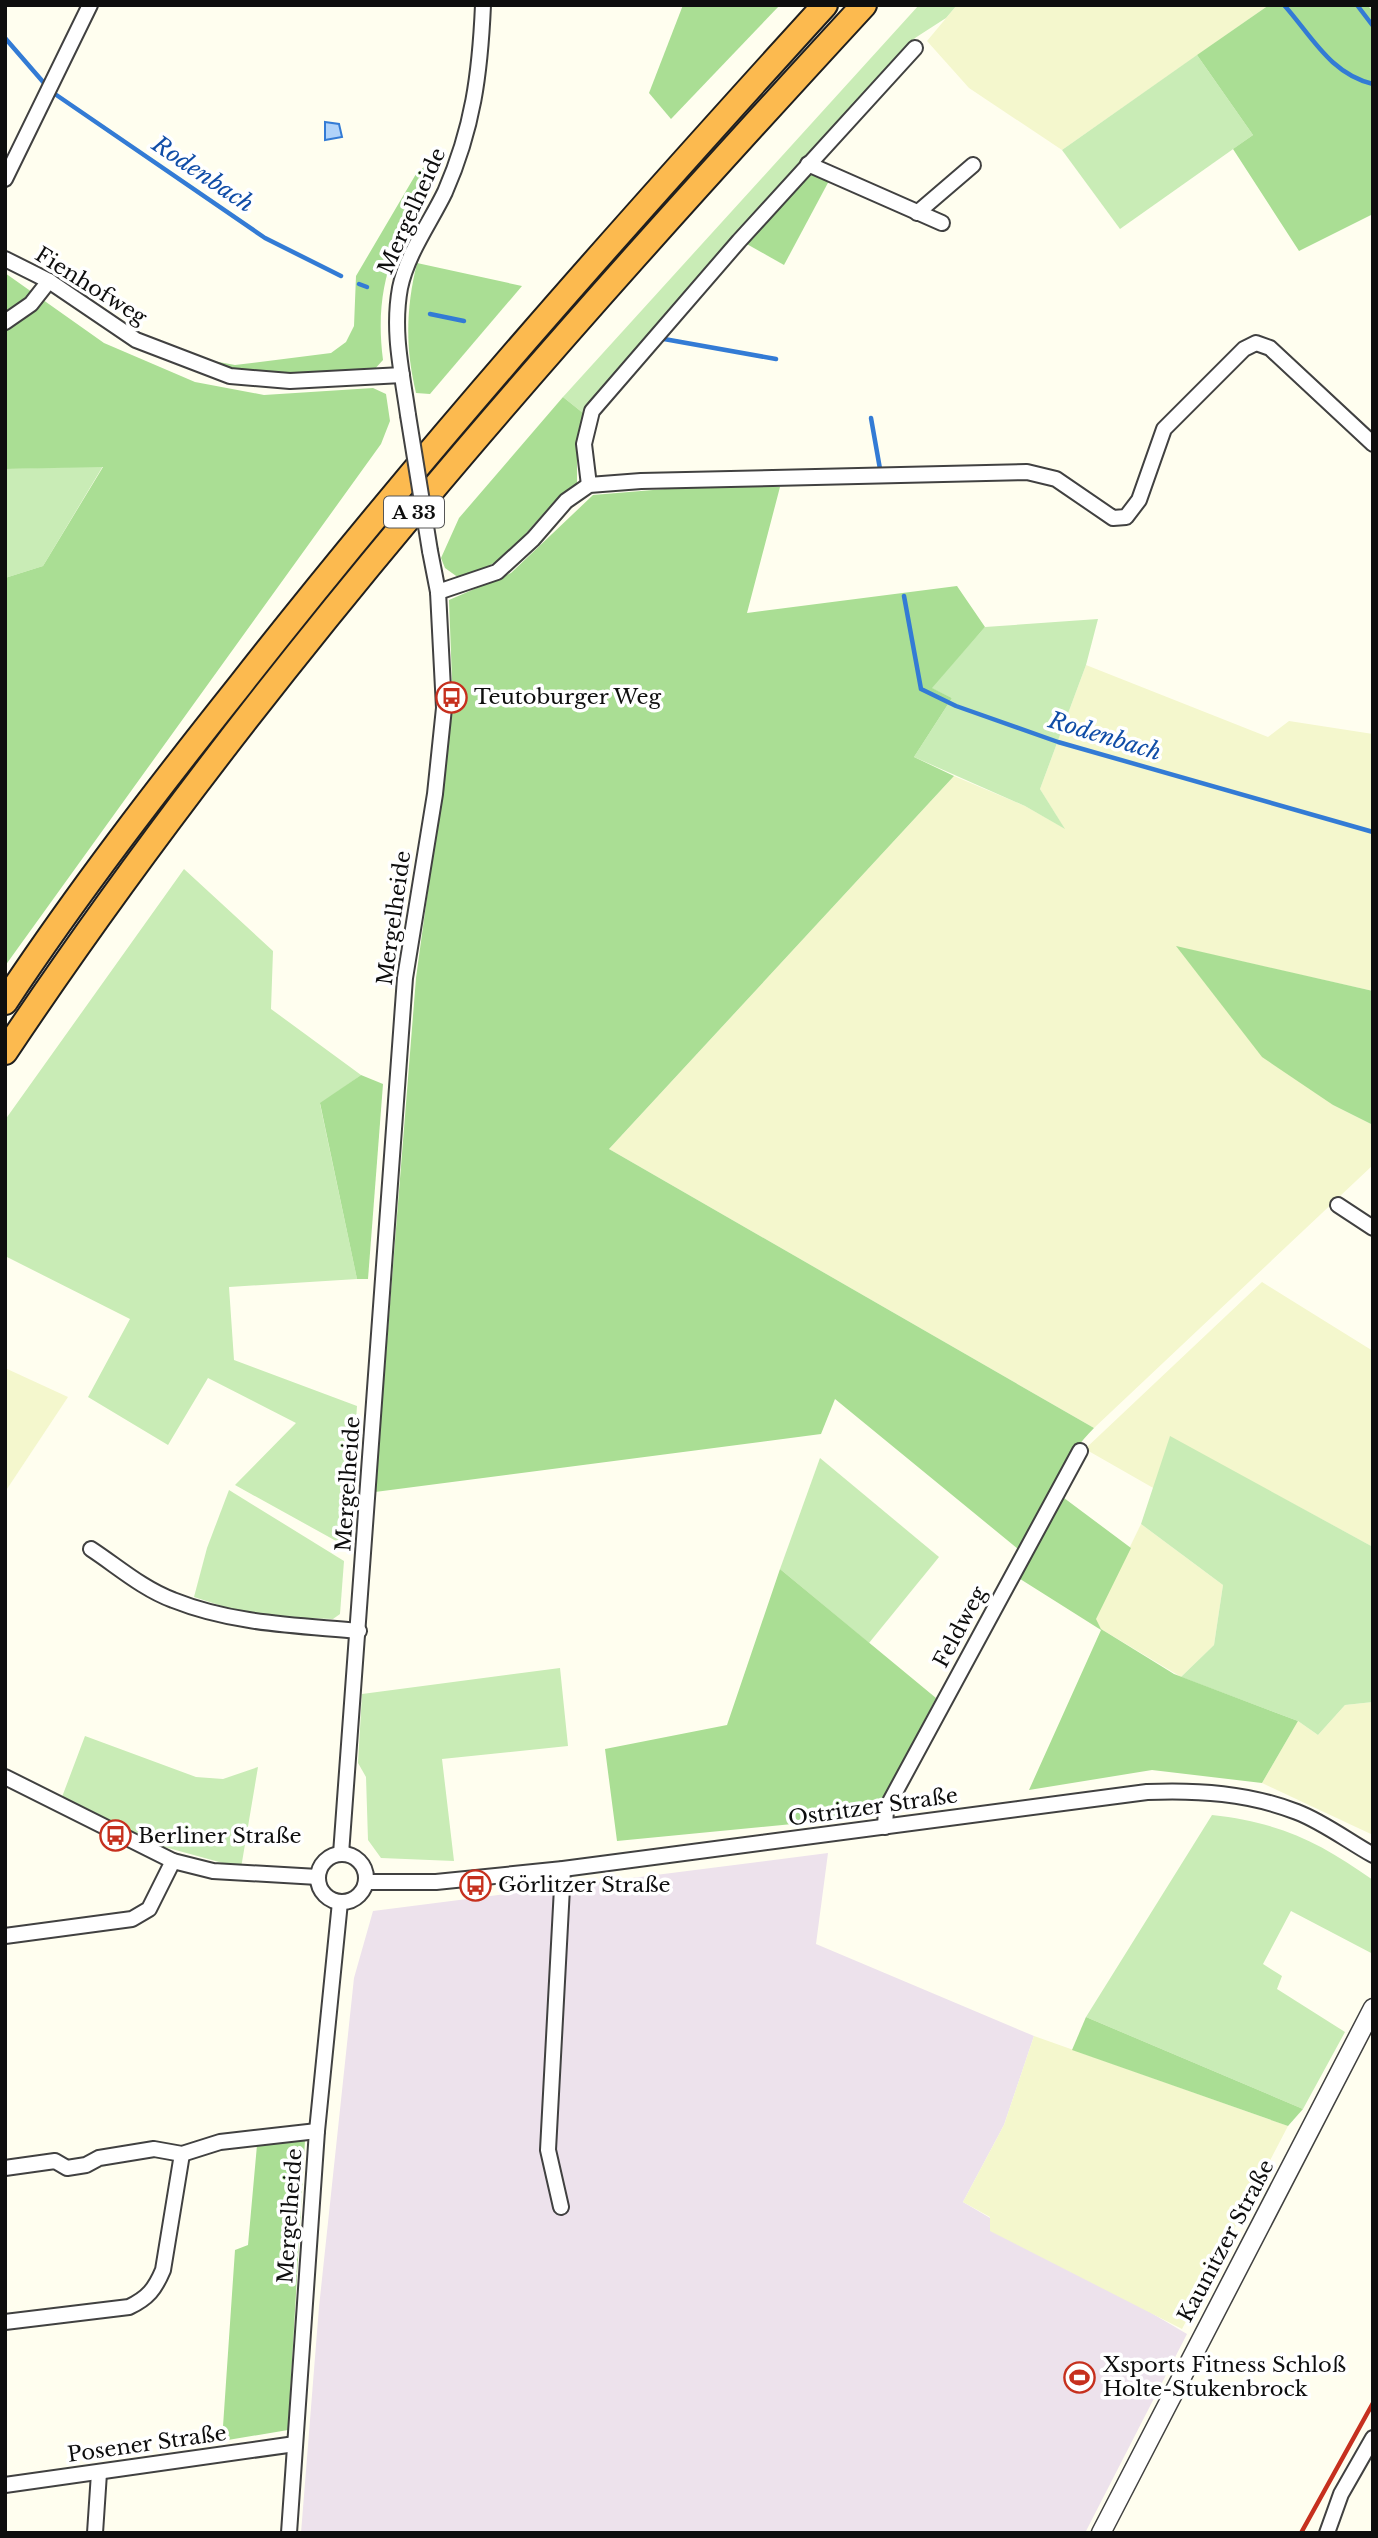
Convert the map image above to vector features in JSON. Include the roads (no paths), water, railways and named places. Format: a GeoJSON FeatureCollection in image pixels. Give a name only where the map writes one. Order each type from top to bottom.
{"type":"FeatureCollection","features":[{"type":"Feature","properties":{"kind":"highway","name":"A 33"},"geometry":{"type":"LineString","coordinates":[[5,1002],[164,782],[367,526],[639,208],[825,5]]}},
{"type":"Feature","properties":{"kind":"highway","name":"A 33"},"geometry":{"type":"LineString","coordinates":[[5,1052],[189,794],[342,599],[671,214],[864,5]]}},
{"type":"Feature","properties":{"kind":"street"},"geometry":{"type":"LineString","coordinates":[[5,179],[90,5]]}},
{"type":"Feature","properties":{"kind":"street","name":"Mergelheide"},"geometry":{"type":"LineString","coordinates":[[341,1854],[405,978],[435,794],[444,708],[438,592],[395,334],[401,287],[414,250],[444,193],[468,137],[480,77],[483,5]]}},
{"type":"Feature","properties":{"kind":"street"},"geometry":{"type":"LineString","coordinates":[[589,485],[584,444],[592,411],[808,164],[915,48]]}},
{"type":"Feature","properties":{"kind":"street"},"geometry":{"type":"LineString","coordinates":[[808,164],[943,223]]}},
{"type":"Feature","properties":{"kind":"street"},"geometry":{"type":"LineString","coordinates":[[918,213],[973,165]]}},
{"type":"Feature","properties":{"kind":"street","name":"Fienhofweg"},"geometry":{"type":"LineString","coordinates":[[5,260],[48,281],[136,340],[230,376],[290,381],[402,375]]}},
{"type":"Feature","properties":{"kind":"street"},"geometry":{"type":"LineString","coordinates":[[5,322],[31,304],[48,281]]}},
{"type":"Feature","properties":{"kind":"street"},"geometry":{"type":"LineString","coordinates":[[438,592],[497,572],[533,539],[566,501],[589,485],[641,481],[1027,472],[1056,479],[1113,517],[1126,517],[1139,500],[1164,429],[1244,349],[1256,343],[1270,348],[1373,443]]}},
{"type":"Feature","properties":{"kind":"street"},"geometry":{"type":"LineString","coordinates":[[1338,1205],[1373,1228]]}},
{"type":"Feature","properties":{"kind":"street","name":"Feldweg"},"geometry":{"type":"LineString","coordinates":[[885,1826],[886,1809],[1080,1451]]}},
{"type":"Feature","properties":{"kind":"street"},"geometry":{"type":"LineString","coordinates":[[90,1549],[156,1592],[220,1615],[251,1622],[359,1631]]}},
{"type":"Feature","properties":{"kind":"street"},"geometry":{"type":"LineString","coordinates":[[5,1777],[173,1861],[213,1871],[318,1877]]}},
{"type":"Feature","properties":{"kind":"street","name":"Ostritzer Straße"},"geometry":{"type":"LineString","coordinates":[[366,1882],[436,1882],[563,1869],[1146,1792],[1186,1791],[1255,1798],[1299,1813],[1373,1855]]}},
{"type":"Feature","properties":{"kind":"street"},"geometry":{"type":"LineString","coordinates":[[341,1854],[360,1862],[366,1882],[360,1895],[340,1902],[322,1891],[318,1877],[328,1859],[341,1854]]}},
{"type":"Feature","properties":{"kind":"street"},"geometry":{"type":"LineString","coordinates":[[5,1936],[132,1919],[149,1909],[173,1861]]}},
{"type":"Feature","properties":{"kind":"street"},"geometry":{"type":"LineString","coordinates":[[561,2207],[548,2150],[563,1869]]}},
{"type":"Feature","properties":{"kind":"street","name":"Mergelheide"},"geometry":{"type":"LineString","coordinates":[[289,2533],[317,2130],[340,1902]]}},
{"type":"Feature","properties":{"kind":"street","name":"Kaunitzer Straße"},"geometry":{"type":"LineString","coordinates":[[1101,2533],[1373,2008]]}},
{"type":"Feature","properties":{"kind":"street"},"geometry":{"type":"LineString","coordinates":[[5,2168],[55,2161],[67,2168],[86,2165],[99,2158],[154,2149],[182,2154],[220,2142],[317,2130]]}},
{"type":"Feature","properties":{"kind":"street"},"geometry":{"type":"LineString","coordinates":[[5,2322],[129,2307],[144,2300],[156,2287],[163,2270],[182,2154]]}},
{"type":"Feature","properties":{"kind":"street"},"geometry":{"type":"LineString","coordinates":[[1327,2533],[1341,2494],[1373,2438]]}},
{"type":"Feature","properties":{"kind":"street","name":"Posener Straße"},"geometry":{"type":"LineString","coordinates":[[5,2485],[295,2444]]}},
{"type":"Feature","properties":{"kind":"street"},"geometry":{"type":"LineString","coordinates":[[95,2533],[99,2473]]}},
{"type":"Feature","properties":{"kind":"water"},"geometry":{"type":"Polygon","coordinates":[[[325,122],[339,124],[342,137],[325,140],[325,122]]]}},
{"type":"Feature","properties":{"kind":"waterway"},"geometry":{"type":"LineString","coordinates":[[1284,5],[1333,63],[1358,79],[1373,84]]}},
{"type":"Feature","properties":{"kind":"waterway"},"geometry":{"type":"LineString","coordinates":[[1357,5],[1373,26]]}},
{"type":"Feature","properties":{"kind":"waterway","name":"Rodenbach"},"geometry":{"type":"LineString","coordinates":[[5,38],[44,83]]}},
{"type":"Feature","properties":{"kind":"waterway","name":"Rodenbach"},"geometry":{"type":"LineString","coordinates":[[52,92],[265,238],[341,276]]}},
{"type":"Feature","properties":{"kind":"waterway","name":"Rodenbach"},"geometry":{"type":"LineString","coordinates":[[359,284],[367,287]]}},
{"type":"Feature","properties":{"kind":"waterway","name":"Rodenbach"},"geometry":{"type":"LineString","coordinates":[[430,314],[464,321]]}},
{"type":"Feature","properties":{"kind":"waterway","name":"Rodenbach"},"geometry":{"type":"LineString","coordinates":[[664,339],[776,359]]}},
{"type":"Feature","properties":{"kind":"waterway","name":"Rodenbach"},"geometry":{"type":"LineString","coordinates":[[871,418],[880,469]]}},
{"type":"Feature","properties":{"kind":"waterway","name":"Rodenbach"},"geometry":{"type":"LineString","coordinates":[[904,596],[921,689],[956,706],[1058,742],[1373,832]]}},
{"type":"Feature","properties":{"kind":"railway"},"geometry":{"type":"LineString","coordinates":[[1301,2533],[1373,2403]]}},
{"type":"Feature","properties":{"kind":"place","name":"Teutoburger Weg"},"geometry":{"type":"Point","coordinates":[451,697]}},
{"type":"Feature","properties":{"kind":"place","name":"Berliner Straße"},"geometry":{"type":"Point","coordinates":[115,1836]}},
{"type":"Feature","properties":{"kind":"place","name":"Görlitzer Straße"},"geometry":{"type":"Point","coordinates":[475,1885]}},
{"type":"Feature","properties":{"kind":"place","name":"Xsports Fitness Schloß Holte-Stukenbrock"},"geometry":{"type":"Point","coordinates":[1080,2377]}}]}
